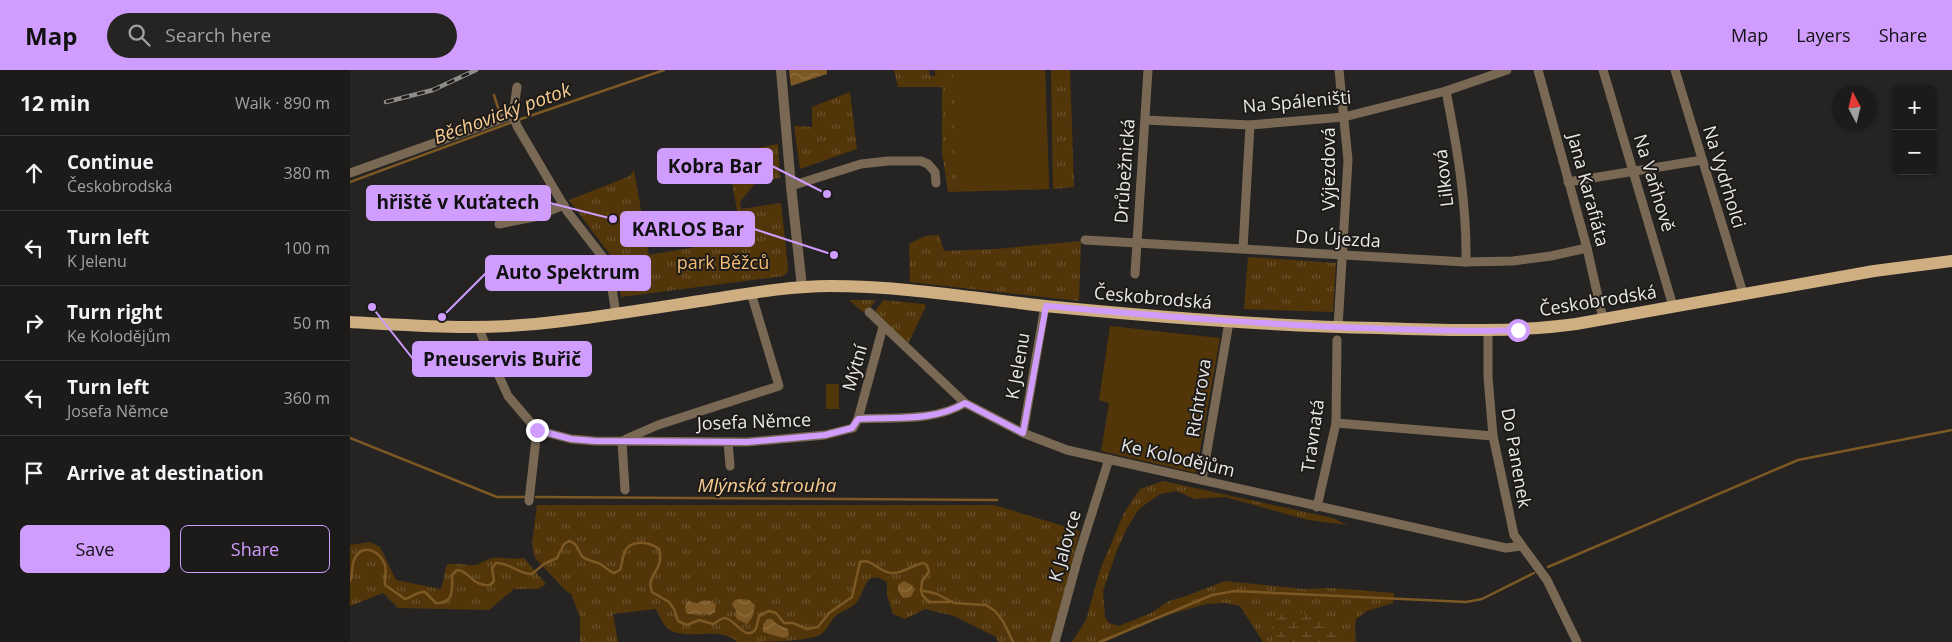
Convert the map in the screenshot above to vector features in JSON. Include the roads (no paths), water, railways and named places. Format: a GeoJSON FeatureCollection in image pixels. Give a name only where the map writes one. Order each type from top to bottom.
{"type":"FeatureCollection","features":[{"type":"Feature","properties":{"kind":"main road","name":"Českobrodská"},"geometry":{"type":"LineString","coordinates":[[350,322],[480,328],[524,326],[751,293],[802,287],[840,286],[904,290],[1046,306],[1337,333],[1488,331],[1546,328],[1874,271],[1952,261]]}},
{"type":"Feature","properties":{"kind":"street"},"geometry":{"type":"LineString","coordinates":[[782,70],[790,186],[802,287]]}},
{"type":"Feature","properties":{"kind":"street","name":"Drůbežnická"},"geometry":{"type":"LineString","coordinates":[[1135,274],[1148,70]]}},
{"type":"Feature","properties":{"kind":"street","name":"Výjezdová"},"geometry":{"type":"LineString","coordinates":[[1337,333],[1348,160],[1339,70]]}},
{"type":"Feature","properties":{"kind":"street","name":"Na Spáleništi"},"geometry":{"type":"LineString","coordinates":[[1145,120],[1250,125],[1344,117],[1446,91],[1506,70]]}},
{"type":"Feature","properties":{"kind":"street","name":"Jana Karafiáta"},"geometry":{"type":"LineString","coordinates":[[1538,70],[1587,248],[1603,319]]}},
{"type":"Feature","properties":{"kind":"street","name":"Na Vaňhově"},"geometry":{"type":"LineString","coordinates":[[1603,70],[1673,306]]}},
{"type":"Feature","properties":{"kind":"street","name":"Na Vydrholci"},"geometry":{"type":"LineString","coordinates":[[1675,70],[1743,293]]}},
{"type":"Feature","properties":{"kind":"street"},"geometry":{"type":"LineString","coordinates":[[517,87],[515,120],[564,205],[606,260],[616,314]]}},
{"type":"Feature","properties":{"kind":"street","name":"Lilková"},"geometry":{"type":"LineString","coordinates":[[1446,91],[1458,152],[1465,225],[1466,262]]}},
{"type":"Feature","properties":{"kind":"street"},"geometry":{"type":"LineString","coordinates":[[350,173],[515,120]]}},
{"type":"Feature","properties":{"kind":"street"},"geometry":{"type":"LineString","coordinates":[[1243,249],[1250,125]]}},
{"type":"Feature","properties":{"kind":"street"},"geometry":{"type":"LineString","coordinates":[[1568,182],[1702,160]]}},
{"type":"Feature","properties":{"kind":"street"},"geometry":{"type":"LineString","coordinates":[[790,186],[861,164],[915,161],[928,164],[935,172],[936,183]]}},
{"type":"Feature","properties":{"kind":"street"},"geometry":{"type":"LineString","coordinates":[[499,224],[534,217],[564,205]]}},
{"type":"Feature","properties":{"kind":"street","name":"Do Újezda"},"geometry":{"type":"LineString","coordinates":[[1085,240],[1466,262],[1513,261],[1551,256],[1587,248]]}},
{"type":"Feature","properties":{"kind":"street"},"geometry":{"type":"LineString","coordinates":[[625,490],[622,441],[658,425],[779,386],[751,293]]}},
{"type":"Feature","properties":{"kind":"street","name":"K Jelenu"},"geometry":{"type":"LineString","coordinates":[[1023,433],[1046,306]]}},
{"type":"Feature","properties":{"kind":"street","name":"Ke Kolodějům"},"geometry":{"type":"LineString","coordinates":[[869,312],[965,403],[1023,433],[1067,450],[1506,548],[1521,546]]}},
{"type":"Feature","properties":{"kind":"street","name":"Richtrova"},"geometry":{"type":"LineString","coordinates":[[1202,480],[1228,322]]}},
{"type":"Feature","properties":{"kind":"street","name":"Mýtní"},"geometry":{"type":"LineString","coordinates":[[858,419],[883,327]]}},
{"type":"Feature","properties":{"kind":"street"},"geometry":{"type":"LineString","coordinates":[[480,328],[488,352],[508,396],[537,430],[529,502]]}},
{"type":"Feature","properties":{"kind":"street","name":"Do Panenek"},"geometry":{"type":"LineString","coordinates":[[1488,331],[1488,377],[1493,436],[1514,535],[1547,580],[1577,642]]}},
{"type":"Feature","properties":{"kind":"street","name":"Travnatá"},"geometry":{"type":"LineString","coordinates":[[1317,507],[1336,423],[1337,333]]}},
{"type":"Feature","properties":{"kind":"street","name":"Josefa Němce"},"geometry":{"type":"LineString","coordinates":[[537,430],[571,439],[747,442],[825,435],[852,428],[858,419],[937,415],[954,410],[965,403]]}},
{"type":"Feature","properties":{"kind":"street"},"geometry":{"type":"LineString","coordinates":[[1336,423],[1493,436]]}},
{"type":"Feature","properties":{"kind":"street"},"geometry":{"type":"LineString","coordinates":[[728,442],[730,466]]}},
{"type":"Feature","properties":{"kind":"street","name":"K Jalovce"},"geometry":{"type":"LineString","coordinates":[[1055,642],[1078,554],[1109,459]]}},
{"type":"Feature","properties":{"kind":"water"},"geometry":{"type":"Polygon","coordinates":[[[789,70],[827,70],[827,74],[791,86],[789,70]]]}},
{"type":"Feature","properties":{"kind":"water"},"geometry":{"type":"Polygon","coordinates":[[[904,581],[912,585],[914,590],[911,597],[903,598],[898,591],[898,585],[904,581]]]}},
{"type":"Feature","properties":{"kind":"water"},"geometry":{"type":"Polygon","coordinates":[[[704,600],[711,601],[716,605],[715,612],[710,615],[686,613],[685,606],[688,601],[697,603],[704,600]]]}},
{"type":"Feature","properties":{"kind":"water"},"geometry":{"type":"Polygon","coordinates":[[[735,600],[749,600],[755,605],[753,616],[747,624],[737,619],[735,615],[736,611],[732,604],[735,600]]]}},
{"type":"Feature","properties":{"kind":"water"},"geometry":{"type":"Polygon","coordinates":[[[767,619],[772,619],[778,625],[788,629],[789,636],[784,638],[763,632],[763,625],[767,619]]]}},
{"type":"Feature","properties":{"kind":"waterway","name":"Běchovický potok"},"geometry":{"type":"LineString","coordinates":[[350,182],[518,120],[664,70]]}},
{"type":"Feature","properties":{"kind":"waterway"},"geometry":{"type":"LineString","coordinates":[[494,95],[500,114]]}},
{"type":"Feature","properties":{"kind":"waterway"},"geometry":{"type":"LineString","coordinates":[[1548,567],[1798,460],[1952,430]]}},
{"type":"Feature","properties":{"kind":"waterway","name":"Mlýnská strouha"},"geometry":{"type":"LineString","coordinates":[[350,438],[497,497],[527,497]]}},
{"type":"Feature","properties":{"kind":"waterway","name":"Mlýnská strouha"},"geometry":{"type":"LineString","coordinates":[[536,497],[997,500]]}},
{"type":"Feature","properties":{"kind":"waterway"},"geometry":{"type":"LineString","coordinates":[[350,581],[355,558],[363,551],[372,551],[383,560],[385,565],[385,585],[405,599],[425,592],[436,603],[442,603],[447,601],[451,594],[452,575],[457,570],[465,573],[479,584],[490,585],[494,581],[492,568],[496,563],[505,564],[523,573],[532,574],[544,564],[557,558],[564,544],[569,541],[576,545],[584,558],[600,564],[614,573],[620,570],[623,556],[630,545],[645,543],[659,549],[658,568],[651,580],[652,592],[669,602],[674,609],[678,621],[687,625],[699,620],[713,624],[724,618],[732,621],[743,631],[751,633],[757,627],[760,615],[769,611],[776,613],[784,623],[793,623],[807,629],[818,627],[829,613],[852,597],[860,562],[869,562],[888,573],[901,572],[923,563],[927,565],[929,572],[922,581],[921,590],[937,594],[954,603],[986,605],[995,611],[1003,621],[1013,642]]}},
{"type":"Feature","properties":{"kind":"waterway"},"geometry":{"type":"LineString","coordinates":[[1100,642],[1212,595],[1235,591],[1466,602],[1482,599],[1534,573]]}},
{"type":"Feature","properties":{"kind":"waterway"},"geometry":{"type":"LineString","coordinates":[[921,591],[929,602],[950,602]]}},
{"type":"Feature","properties":{"kind":"railway"},"geometry":{"type":"LineString","coordinates":[[386,102],[433,90],[476,70]]}},
{"type":"Feature","properties":{"kind":"place","name":"Kobra Bar"},"geometry":{"type":"Point","coordinates":[827,194]}},
{"type":"Feature","properties":{"kind":"place","name":"hřiště v Kuťatech"},"geometry":{"type":"Point","coordinates":[613,219]}},
{"type":"Feature","properties":{"kind":"place","name":"KARLOS Bar"},"geometry":{"type":"Point","coordinates":[834,255]}},
{"type":"Feature","properties":{"kind":"place","name":"Pneuservis Buřič"},"geometry":{"type":"Point","coordinates":[372,307]}},
{"type":"Feature","properties":{"kind":"place","name":"Auto Spektrum"},"geometry":{"type":"Point","coordinates":[442,317]}},
{"type":"Feature","properties":{"kind":"park label","name":"park Běžců"},"geometry":{"type":"Point","coordinates":[723,263]}}]}
